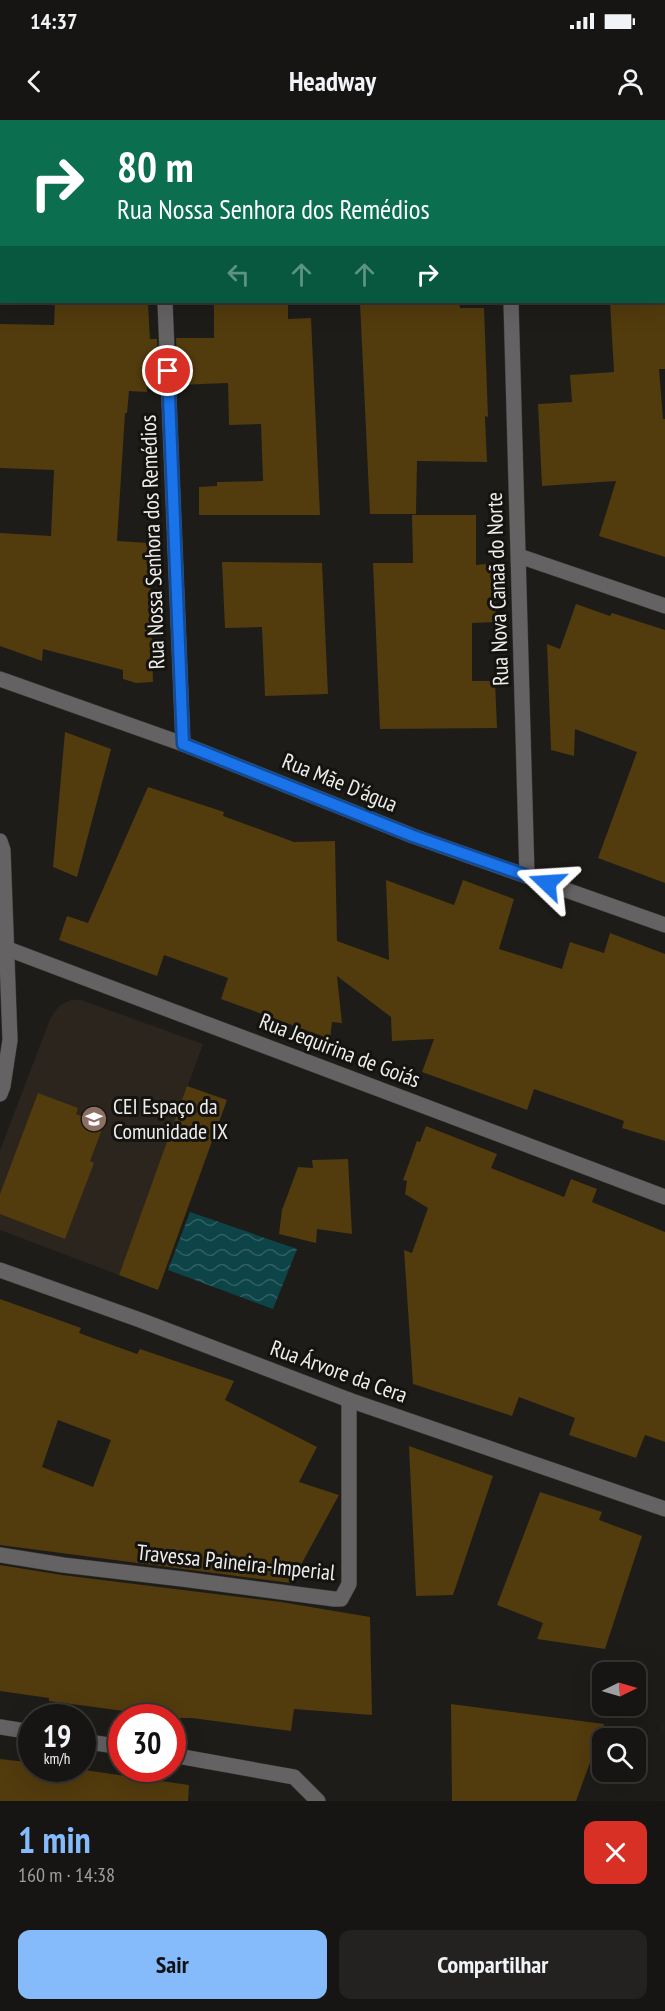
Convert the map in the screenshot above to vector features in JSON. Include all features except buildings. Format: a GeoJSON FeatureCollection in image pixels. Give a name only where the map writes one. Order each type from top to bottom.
{"type":"FeatureCollection","features":[{"type":"Feature","properties":{"kind":"street","name":"Rua Nossa Senhora dos Remédios"},"geometry":{"type":"LineString","coordinates":[[165,303],[183,744]]}},
{"type":"Feature","properties":{"kind":"street","name":"Rua Nova Canaã do Norte"},"geometry":{"type":"LineString","coordinates":[[511,303],[527,876]]}},
{"type":"Feature","properties":{"kind":"street"},"geometry":{"type":"LineString","coordinates":[[519,556],[665,606]]}},
{"type":"Feature","properties":{"kind":"street","name":"Rua Mãe D'água"},"geometry":{"type":"LineString","coordinates":[[0,679],[183,744],[413,836],[665,925]]}},
{"type":"Feature","properties":{"kind":"street"},"geometry":{"type":"LineString","coordinates":[[0,841],[3,850],[3,947],[9,993],[10,1040],[0,1094]]}},
{"type":"Feature","properties":{"kind":"street","name":"Rua Jequirina de Goiás"},"geometry":{"type":"LineString","coordinates":[[3,947],[665,1197]]}},
{"type":"Feature","properties":{"kind":"street","name":"Rua Árvore da Cera"},"geometry":{"type":"LineString","coordinates":[[0,1270],[140,1320],[349,1400],[665,1509]]}},
{"type":"Feature","properties":{"kind":"street","name":"Travessa Paineira-Imperial"},"geometry":{"type":"LineString","coordinates":[[0,1555],[63,1565],[341,1599],[349,1584],[349,1400]]}},
{"type":"Feature","properties":{"kind":"street"},"geometry":{"type":"LineString","coordinates":[[0,1727],[18,1730]]}},
{"type":"Feature","properties":{"kind":"street"},"geometry":{"type":"LineString","coordinates":[[186,1758],[294,1777],[318,1801]]}},
{"type":"Feature","properties":{"kind":"shaded area","name":"CEI Espaço da Comunidade IX"},"geometry":{"type":"Polygon","coordinates":[[[71,1000],[81,1000],[203,1044],[119,1275],[0,1230],[0,1151],[50,1019],[60,1005],[71,1000]]]}},
{"type":"Feature","properties":{"kind":"water"},"geometry":{"type":"Polygon","coordinates":[[[190,1212],[297,1249],[273,1309],[168,1270],[190,1212]]]}},
{"type":"Feature","properties":{"kind":"place","name":"CEI Espaço da Comunidade IX"},"geometry":{"type":"Point","coordinates":[94,1119]}},
{"type":"Feature","properties":{"kind":"route"},"geometry":{"type":"LineString","coordinates":[[168,371],[183,744],[413,836],[547,883]]}}]}
